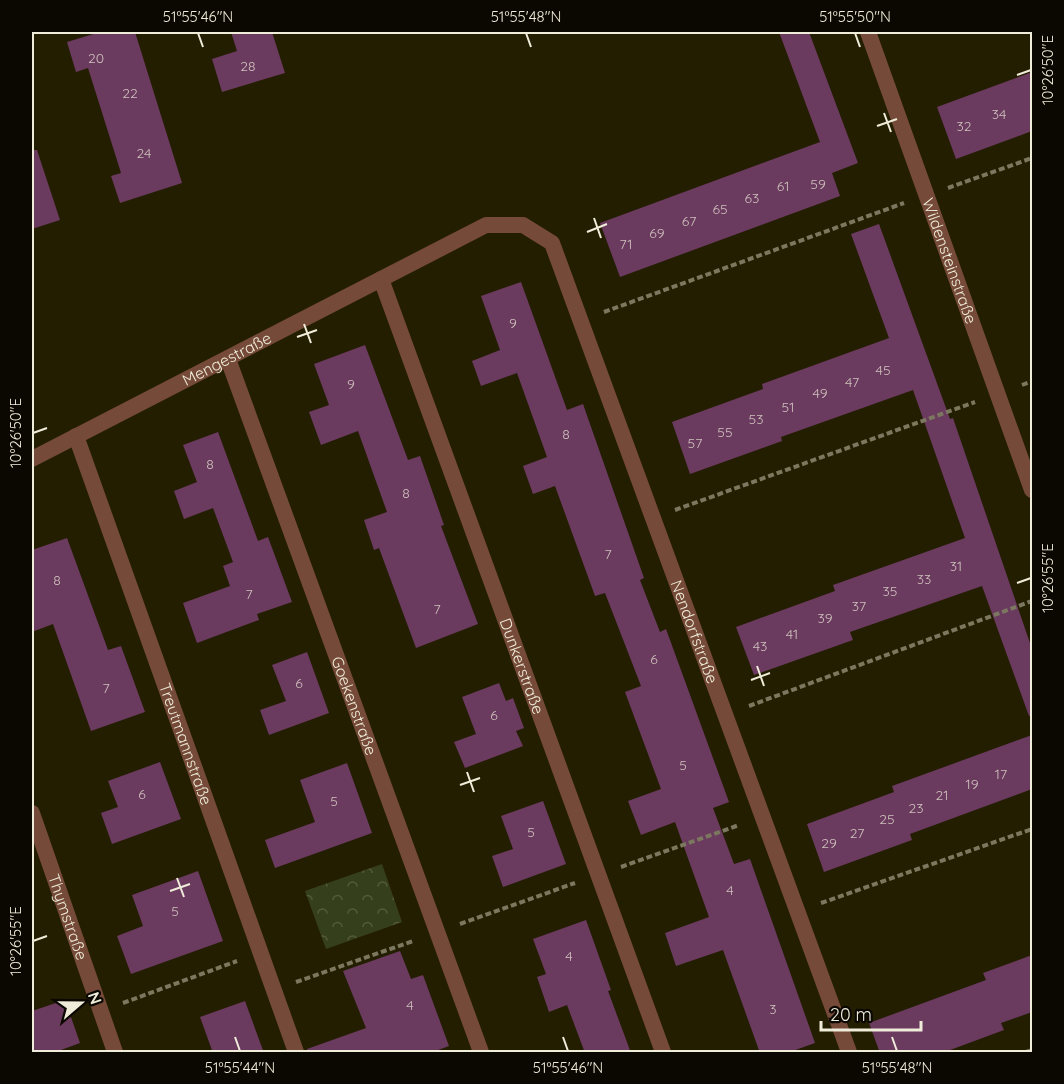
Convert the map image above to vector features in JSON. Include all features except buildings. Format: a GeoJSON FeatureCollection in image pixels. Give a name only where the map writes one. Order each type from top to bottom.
{"type":"FeatureCollection","features":[{"type":"Feature","properties":{"kind":"street","name":"Wildensteinstraße"},"geometry":{"type":"LineString","coordinates":[[868,32],[1032,490]]}},
{"type":"Feature","properties":{"kind":"street","name":"Mengestraße"},"geometry":{"type":"LineString","coordinates":[[32,459],[486,225],[523,225]]}},
{"type":"Feature","properties":{"kind":"street","name":"Nendorfstraße"},"geometry":{"type":"LineString","coordinates":[[523,225],[552,243],[849,1053]]}},
{"type":"Feature","properties":{"kind":"street","name":"Dunkerstraße"},"geometry":{"type":"LineString","coordinates":[[381,279],[663,1053]]}},
{"type":"Feature","properties":{"kind":"street","name":"Goekenstraße"},"geometry":{"type":"LineString","coordinates":[[228,359],[481,1053]]}},
{"type":"Feature","properties":{"kind":"street","name":"Treutmannstraße"},"geometry":{"type":"LineString","coordinates":[[76,436],[296,1053]]}},
{"type":"Feature","properties":{"kind":"street","name":"Thymstraße"},"geometry":{"type":"LineString","coordinates":[[32,813],[115,1053]]}},
{"type":"Feature","properties":{"kind":"path"},"geometry":{"type":"LineString","coordinates":[[580,320],[1032,158]]}},
{"type":"Feature","properties":{"kind":"path"},"geometry":{"type":"LineString","coordinates":[[653,518],[1032,381]]}},
{"type":"Feature","properties":{"kind":"path"},"geometry":{"type":"LineString","coordinates":[[725,715],[1032,601]]}},
{"type":"Feature","properties":{"kind":"path"},"geometry":{"type":"LineString","coordinates":[[274,990],[762,817]]}},
{"type":"Feature","properties":{"kind":"path"},"geometry":{"type":"LineString","coordinates":[[797,911],[1032,829]]}},
{"type":"Feature","properties":{"kind":"path"},"geometry":{"type":"LineString","coordinates":[[101,1011],[260,953]]}},
{"type":"Feature","properties":{"kind":"path"},"geometry":{"type":"LineString","coordinates":[[1026,1053],[1032,1050]]}},
{"type":"Feature","properties":{"kind":"green space"},"geometry":{"type":"Polygon","coordinates":[[[382,864],[402,922],[326,949],[305,891],[382,864]]]}}]}
